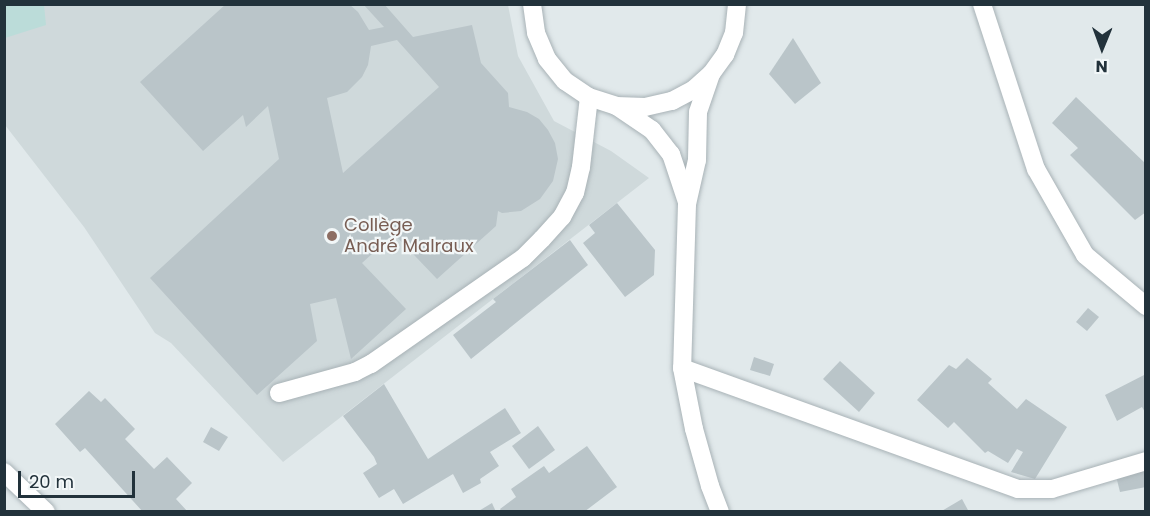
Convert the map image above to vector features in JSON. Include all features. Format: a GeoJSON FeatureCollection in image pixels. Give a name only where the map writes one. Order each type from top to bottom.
{"type":"FeatureCollection","features":[{"type":"Feature","properties":{"kind":"street"},"geometry":{"type":"LineString","coordinates":[[532,4],[536,33],[547,59],[565,81],[589,97],[616,106],[652,129],[671,154],[687,204]]}},
{"type":"Feature","properties":{"kind":"street"},"geometry":{"type":"LineString","coordinates":[[616,106],[645,107],[672,101],[693,90],[711,74],[725,55],[734,33],[737,4]]}},
{"type":"Feature","properties":{"kind":"street"},"geometry":{"type":"LineString","coordinates":[[982,4],[1036,169],[1085,255],[1146,306]]}},
{"type":"Feature","properties":{"kind":"street"},"geometry":{"type":"LineString","coordinates":[[711,74],[698,112],[697,160],[687,204],[682,368],[694,429],[720,512]]}},
{"type":"Feature","properties":{"kind":"street"},"geometry":{"type":"LineString","coordinates":[[279,393],[339,377],[371,364],[523,258],[562,217],[575,193],[581,167],[589,97]]}},
{"type":"Feature","properties":{"kind":"street"},"geometry":{"type":"LineString","coordinates":[[682,368],[1018,489],[1052,489],[1146,461]]}},
{"type":"Feature","properties":{"kind":"street"},"geometry":{"type":"LineString","coordinates":[[4,472],[46,512]]}},
{"type":"Feature","properties":{"kind":"shaded area","name":"Collège André Malraux"},"geometry":{"type":"Polygon","coordinates":[[[4,5],[508,5],[518,56],[554,121],[611,151],[649,178],[283,462],[171,343],[155,333],[84,227],[5,125],[4,5]]]}},
{"type":"Feature","properties":{"kind":"green space"},"geometry":{"type":"Polygon","coordinates":[[[4,5],[44,5],[46,25],[5,38],[4,5]]]}},
{"type":"Feature","properties":{"kind":"building"},"geometry":{"type":"Polygon","coordinates":[[[226,4],[349,4],[358,12],[369,30],[384,27],[363,4],[384,4],[413,37],[472,25],[481,63],[508,93],[509,107],[527,112],[539,119],[555,143],[558,159],[553,181],[540,199],[521,211],[502,213],[498,211],[496,226],[437,279],[394,234],[362,263],[406,309],[351,359],[336,298],[310,304],[317,341],[257,395],[150,278],[279,159],[268,106],[246,127],[243,115],[203,151],[140,82],[226,4]],[[397,40],[371,46],[368,65],[362,77],[347,92],[327,98],[343,173],[439,87],[397,40]]]}},
{"type":"Feature","properties":{"kind":"building"},"geometry":{"type":"Polygon","coordinates":[[[793,38],[821,83],[795,104],[769,74],[793,38]]]}},
{"type":"Feature","properties":{"kind":"building"},"geometry":{"type":"Polygon","coordinates":[[[1076,97],[1146,164],[1146,212],[1135,220],[1070,155],[1078,148],[1052,123],[1076,97]]]}},
{"type":"Feature","properties":{"kind":"building"},"geometry":{"type":"Polygon","coordinates":[[[617,203],[655,250],[654,275],[625,297],[583,243],[595,233],[589,225],[617,203]]]}},
{"type":"Feature","properties":{"kind":"building"},"geometry":{"type":"Polygon","coordinates":[[[570,240],[588,265],[471,359],[453,335],[496,302],[493,299],[570,240]]]}},
{"type":"Feature","properties":{"kind":"building"},"geometry":{"type":"Polygon","coordinates":[[[1088,308],[1099,317],[1087,331],[1076,322],[1088,308]]]}},
{"type":"Feature","properties":{"kind":"building"},"geometry":{"type":"Polygon","coordinates":[[[754,357],[774,364],[770,376],[750,370],[754,357]]]}},
{"type":"Feature","properties":{"kind":"building"},"geometry":{"type":"Polygon","coordinates":[[[967,358],[992,379],[988,383],[1017,409],[1026,399],[1067,427],[1035,479],[1011,472],[1023,452],[1017,449],[1008,463],[988,451],[985,453],[954,422],[948,428],[917,400],[949,365],[956,369],[967,358]]]}},
{"type":"Feature","properties":{"kind":"building"},"geometry":{"type":"Polygon","coordinates":[[[840,361],[875,393],[859,412],[823,379],[840,361]]]}},
{"type":"Feature","properties":{"kind":"building"},"geometry":{"type":"Polygon","coordinates":[[[1146,374],[1146,414],[1142,407],[1117,421],[1105,395],[1146,374]]]}},
{"type":"Feature","properties":{"kind":"building"},"geometry":{"type":"Polygon","coordinates":[[[384,384],[428,459],[505,408],[521,433],[490,452],[499,466],[480,479],[481,483],[463,493],[453,474],[403,504],[394,489],[379,498],[363,473],[377,464],[374,457],[343,416],[384,384]]]}},
{"type":"Feature","properties":{"kind":"building"},"geometry":{"type":"Polygon","coordinates":[[[89,391],[101,402],[105,398],[135,429],[125,439],[154,469],[167,457],[192,483],[176,499],[188,512],[143,512],[85,448],[80,452],[55,424],[89,391]]]}},
{"type":"Feature","properties":{"kind":"building"},"geometry":{"type":"Polygon","coordinates":[[[538,426],[555,450],[529,469],[512,446],[538,426]]]}},
{"type":"Feature","properties":{"kind":"building"},"geometry":{"type":"Polygon","coordinates":[[[211,427],[228,437],[219,451],[203,442],[211,427]]]}},
{"type":"Feature","properties":{"kind":"building"},"geometry":{"type":"Polygon","coordinates":[[[587,446],[617,487],[584,512],[502,512],[500,509],[516,497],[511,489],[544,466],[549,473],[587,446]]]}},
{"type":"Feature","properties":{"kind":"building"},"geometry":{"type":"Polygon","coordinates":[[[1146,469],[1146,487],[1120,492],[1116,476],[1146,469]]]}},
{"type":"Feature","properties":{"kind":"building"},"geometry":{"type":"Polygon","coordinates":[[[962,499],[969,512],[940,512],[962,499]]]}},
{"type":"Feature","properties":{"kind":"building"},"geometry":{"type":"Polygon","coordinates":[[[492,503],[496,512],[477,512],[492,503]]]}},
{"type":"Feature","properties":{"kind":"place","name":"Collège André Malraux"},"geometry":{"type":"Point","coordinates":[332,236]}}]}
